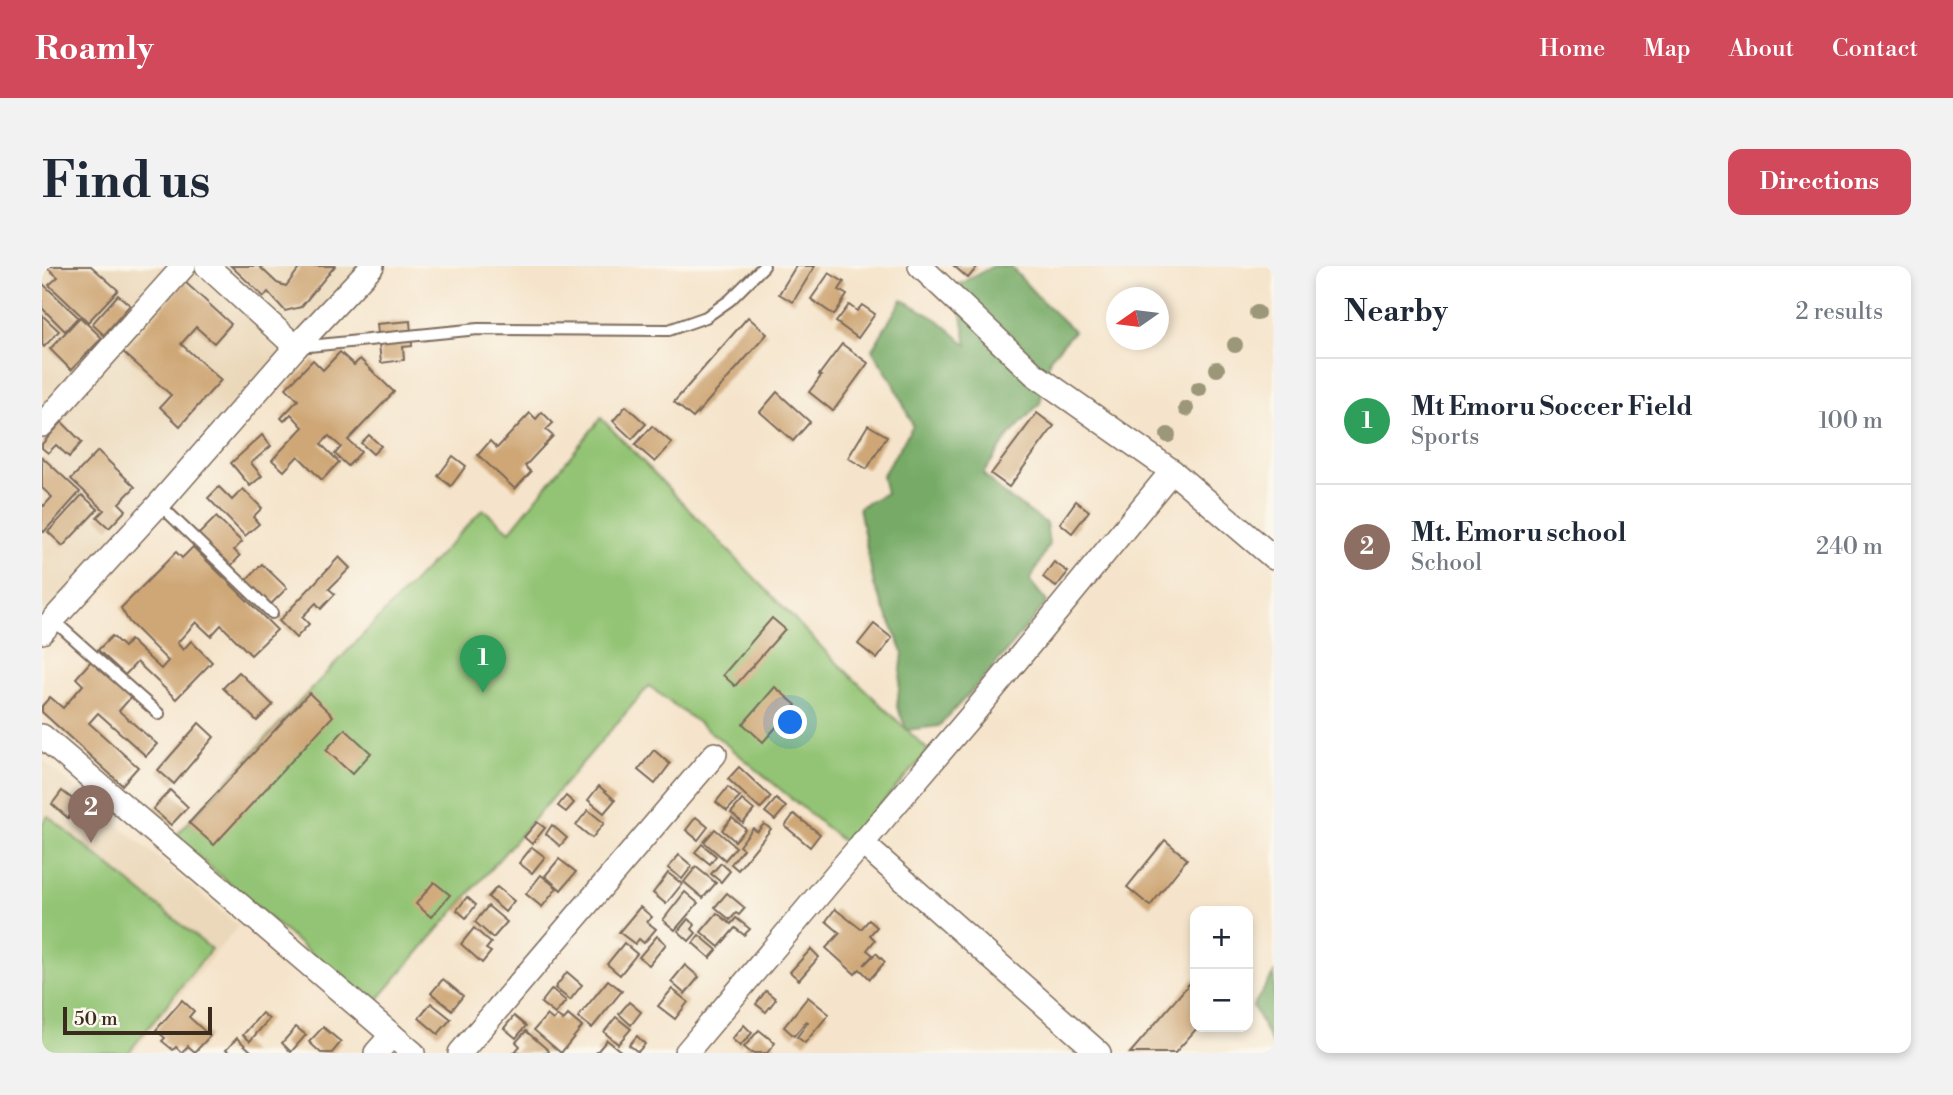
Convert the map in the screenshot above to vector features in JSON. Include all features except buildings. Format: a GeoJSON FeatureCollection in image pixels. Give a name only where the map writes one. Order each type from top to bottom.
{"type":"FeatureCollection","features":[{"type":"Feature","properties":{"kind":"street"},"geometry":{"type":"LineString","coordinates":[[42,425],[184,266]]}},
{"type":"Feature","properties":{"kind":"street"},"geometry":{"type":"LineString","coordinates":[[207,266],[296,347]]}},
{"type":"Feature","properties":{"kind":"street"},"geometry":{"type":"LineString","coordinates":[[47,626],[159,504],[296,347],[373,266]]}},
{"type":"Feature","properties":{"kind":"street"},"geometry":{"type":"LineString","coordinates":[[920,266],[1034,374],[1172,471],[1274,558]]}},
{"type":"Feature","properties":{"kind":"street"},"geometry":{"type":"LineString","coordinates":[[686,1053],[976,710],[1172,471]]}},
{"type":"Feature","properties":{"kind":"street"},"geometry":{"type":"LineString","coordinates":[[42,736],[412,1053]]}},
{"type":"Feature","properties":{"kind":"street"},"geometry":{"type":"LineString","coordinates":[[460,1053],[715,754]]}},
{"type":"Feature","properties":{"kind":"street"},"geometry":{"type":"LineString","coordinates":[[862,843],[1099,1053]]}},
{"type":"Feature","properties":{"kind":"street"},"geometry":{"type":"LineString","coordinates":[[376,1053],[392,1035]]}},
{"type":"Feature","properties":{"kind":"lane"},"geometry":{"type":"LineString","coordinates":[[296,347],[478,329],[669,330],[706,317],[730,300],[764,266]]}},
{"type":"Feature","properties":{"kind":"lane"},"geometry":{"type":"LineString","coordinates":[[159,504],[272,613]]}},
{"type":"Feature","properties":{"kind":"lane"},"geometry":{"type":"LineString","coordinates":[[47,626],[159,714]]}},
{"type":"Feature","properties":{"kind":"shaded area"},"geometry":{"type":"Polygon","coordinates":[[[42,266],[391,266],[42,613],[42,266]]]}},
{"type":"Feature","properties":{"kind":"shaded area"},"geometry":{"type":"Polygon","coordinates":[[[42,760],[238,926],[133,1053],[42,1053],[42,760]]]}},
{"type":"Feature","properties":{"kind":"green space"},"geometry":{"type":"Polygon","coordinates":[[[993,266],[1010,266],[1074,331],[1050,358],[1040,403],[1008,437],[983,474],[1004,494],[1046,523],[1049,544],[1030,581],[1047,602],[990,671],[939,726],[907,730],[897,707],[903,652],[874,585],[859,507],[886,493],[882,476],[913,426],[894,384],[872,350],[902,299],[938,320],[967,345],[957,286],[993,266]]]}},
{"type":"Feature","properties":{"kind":"green space"},"geometry":{"type":"Polygon","coordinates":[[[601,418],[828,654],[929,751],[845,843],[721,740],[649,686],[372,1006],[175,837],[483,509],[510,531],[601,418]]]}},
{"type":"Feature","properties":{"kind":"green space"},"geometry":{"type":"Polygon","coordinates":[[[48,816],[211,949],[128,1053],[42,1053],[42,823],[48,816]]]}},
{"type":"Feature","properties":{"kind":"green space"},"geometry":{"type":"Polygon","coordinates":[[[1274,973],[1274,1048],[1253,1006],[1274,973]]]}},
{"type":"Feature","properties":{"kind":"place","name":"Mt Emoru Soccer Field"},"geometry":{"type":"Point","coordinates":[483,693]}},
{"type":"Feature","properties":{"kind":"place","name":"Mt. Emoru school"},"geometry":{"type":"Point","coordinates":[91,843]}}]}
